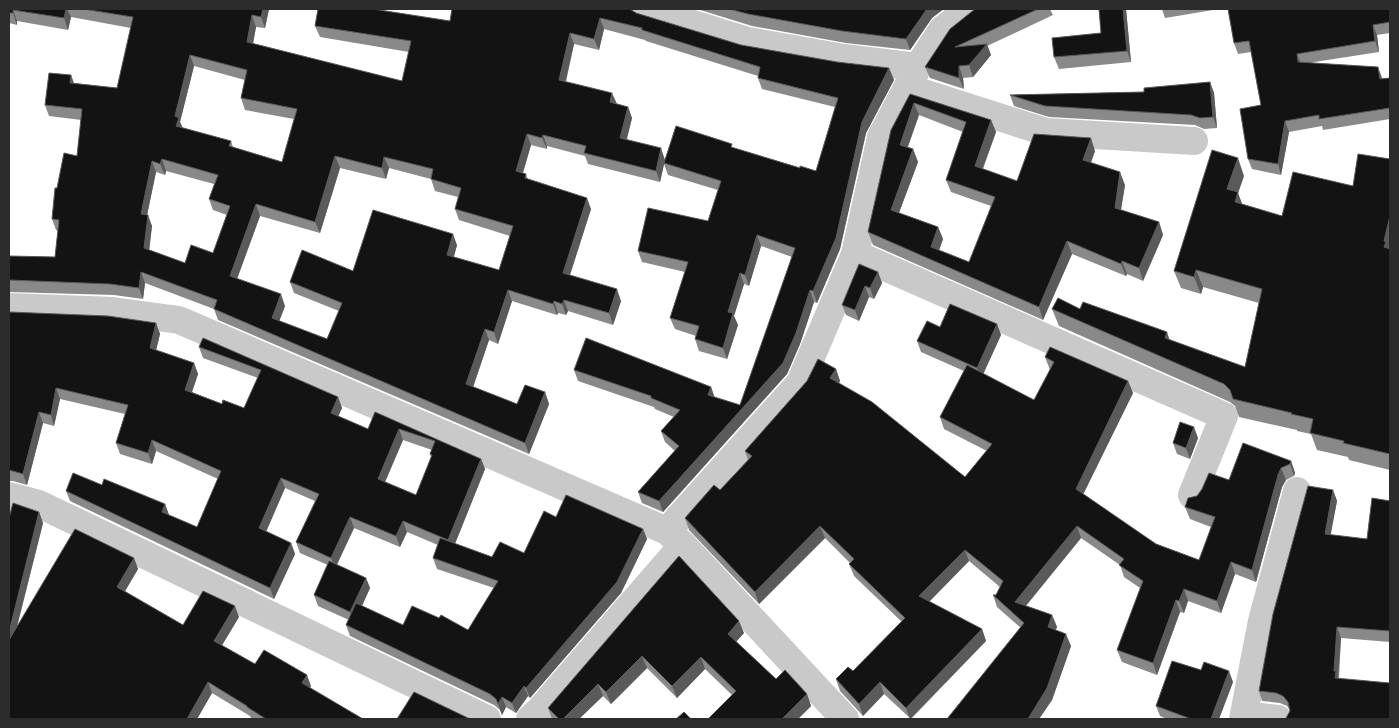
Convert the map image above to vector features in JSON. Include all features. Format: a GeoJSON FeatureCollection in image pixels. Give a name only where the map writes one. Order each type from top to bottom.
{"type":"FeatureCollection","features":[{"type":"Feature","properties":{"kind":"street"},"geometry":{"type":"LineString","coordinates":[[644,9],[748,41],[844,58],[913,78],[1046,132],[1194,141]]}},
{"type":"Feature","properties":{"kind":"street"},"geometry":{"type":"LineString","coordinates":[[539,716],[675,538],[800,383],[855,254],[881,137],[942,30],[969,9]]}},
{"type":"Feature","properties":{"kind":"street"},"geometry":{"type":"LineString","coordinates":[[855,254],[1224,416],[1192,495]]}},
{"type":"Feature","properties":{"kind":"street"},"geometry":{"type":"LineString","coordinates":[[9,307],[114,311],[179,320],[675,538],[845,719]]}},
{"type":"Feature","properties":{"kind":"street"},"geometry":{"type":"LineString","coordinates":[[1278,719],[1244,717],[1262,621],[1297,491]]}},
{"type":"Feature","properties":{"kind":"street"},"geometry":{"type":"LineString","coordinates":[[9,496],[39,504],[487,719]]}},
{"type":"Feature","properties":{"kind":"building"},"geometry":{"type":"Polygon","coordinates":[[[9,9],[66,9],[64,18],[13,10],[13,13],[9,13],[9,9]]]}},
{"type":"Feature","properties":{"kind":"building"},"geometry":{"type":"Polygon","coordinates":[[[83,9],[263,9],[261,17],[252,15],[247,42],[402,81],[411,41],[315,26],[318,9],[373,9],[450,21],[452,9],[630,9],[636,13],[741,45],[837,62],[889,68],[862,122],[836,238],[813,291],[810,290],[796,333],[783,363],[659,501],[638,492],[679,446],[661,431],[680,410],[651,398],[651,396],[574,370],[586,338],[711,387],[708,395],[740,405],[795,248],[757,235],[745,275],[740,273],[728,312],[733,313],[723,348],[695,339],[699,326],[670,318],[688,262],[638,251],[648,208],[708,221],[721,181],[664,163],[676,126],[732,144],[731,147],[816,171],[838,98],[758,78],[760,67],[642,30],[642,28],[600,18],[594,39],[570,33],[559,80],[612,93],[610,102],[628,107],[620,138],[661,148],[656,171],[584,153],[586,146],[543,135],[542,138],[527,134],[516,171],[526,174],[525,178],[587,198],[563,273],[617,289],[609,313],[564,300],[562,304],[554,301],[553,304],[508,290],[494,332],[485,329],[466,384],[517,404],[525,385],[545,392],[525,443],[214,309],[217,300],[141,272],[139,288],[110,284],[9,280],[9,256],[55,257],[59,220],[52,219],[55,188],[57,188],[64,153],[77,156],[82,109],[45,105],[49,73],[71,75],[70,83],[117,88],[133,17],[83,9]],[[190,55],[175,116],[179,118],[176,126],[231,141],[229,146],[282,162],[297,109],[241,98],[247,70],[190,55]],[[335,156],[315,222],[256,204],[230,276],[281,294],[272,318],[327,339],[342,303],[290,282],[302,250],[353,271],[373,210],[453,234],[447,255],[499,270],[513,226],[455,209],[461,188],[431,179],[433,169],[384,157],[382,168],[335,156]],[[162,159],[160,164],[152,161],[141,214],[148,215],[144,248],[185,263],[191,245],[213,253],[230,206],[209,199],[218,175],[162,159]]]}},
{"type":"Feature","properties":{"kind":"building"},"geometry":{"type":"Polygon","coordinates":[[[729,9],[927,9],[906,39],[842,31],[729,9]]]}},
{"type":"Feature","properties":{"kind":"building"},"geometry":{"type":"Polygon","coordinates":[[[975,9],[1038,9],[955,47],[987,44],[969,65],[959,66],[959,78],[925,67],[950,29],[975,9]]]}},
{"type":"Feature","properties":{"kind":"building"},"geometry":{"type":"Polygon","coordinates":[[[1099,9],[1123,9],[1127,51],[1054,57],[1052,38],[1101,33],[1099,9]]]}},
{"type":"Feature","properties":{"kind":"building"},"geometry":{"type":"Polygon","coordinates":[[[1228,9],[1390,9],[1390,22],[1373,25],[1375,41],[1297,54],[1298,62],[1378,67],[1380,79],[1390,78],[1390,108],[1319,119],[1319,115],[1285,121],[1278,164],[1248,159],[1240,109],[1261,105],[1249,41],[1234,43],[1228,9]]]}},
{"type":"Feature","properties":{"kind":"building"},"geometry":{"type":"Polygon","coordinates":[[[1210,82],[1213,117],[1200,118],[1191,115],[1045,106],[1010,95],[1144,92],[1144,88],[1210,82]]]}},
{"type":"Feature","properties":{"kind":"building"},"geometry":{"type":"Polygon","coordinates":[[[910,94],[991,120],[975,166],[1017,181],[1034,134],[1091,138],[1083,160],[1120,172],[1115,208],[1159,222],[1139,268],[1122,261],[1121,264],[1067,241],[1039,307],[868,232],[891,130],[910,94]],[[914,103],[900,145],[913,149],[891,210],[938,227],[931,247],[969,262],[995,197],[946,180],[966,122],[914,103]]]}},
{"type":"Feature","properties":{"kind":"building"},"geometry":{"type":"Polygon","coordinates":[[[1212,150],[1238,158],[1227,189],[1238,192],[1235,202],[1282,216],[1293,172],[1353,186],[1358,154],[1390,159],[1390,216],[1384,247],[1390,249],[1390,454],[1310,433],[1313,419],[1233,399],[1230,390],[1224,384],[1052,309],[1058,298],[1080,309],[1083,302],[1167,332],[1165,338],[1245,367],[1262,289],[1196,270],[1194,277],[1174,271],[1212,150]]]}},
{"type":"Feature","properties":{"kind":"building"},"geometry":{"type":"Polygon","coordinates":[[[859,264],[878,272],[870,288],[865,286],[855,310],[842,305],[859,264]]]}},
{"type":"Feature","properties":{"kind":"building"},"geometry":{"type":"Polygon","coordinates":[[[950,304],[997,324],[977,368],[917,341],[927,321],[940,327],[950,304]]]}},
{"type":"Feature","properties":{"kind":"building"},"geometry":{"type":"Polygon","coordinates":[[[9,312],[108,316],[156,323],[150,348],[194,363],[185,390],[222,404],[223,400],[244,408],[261,370],[199,347],[203,338],[338,397],[331,413],[368,429],[375,412],[481,459],[448,540],[403,521],[396,536],[350,517],[331,558],[296,542],[319,494],[281,478],[259,528],[291,543],[270,588],[66,491],[73,473],[102,485],[104,479],[165,504],[162,512],[197,527],[221,471],[152,440],[148,453],[116,443],[128,405],[56,388],[51,415],[39,412],[23,474],[9,470],[9,312]],[[399,429],[378,479],[416,495],[432,455],[430,454],[435,441],[399,429]]]}},
{"type":"Feature","properties":{"kind":"building"},"geometry":{"type":"Polygon","coordinates":[[[1050,347],[1128,381],[1076,489],[1156,544],[1199,560],[1215,517],[1185,507],[1188,498],[1197,496],[1209,473],[1229,480],[1243,443],[1291,461],[1290,464],[1281,468],[1278,475],[1252,570],[1231,562],[1217,601],[1184,589],[1179,601],[1176,600],[1153,663],[1117,650],[1143,581],[1119,565],[1124,559],[1077,526],[1015,602],[1052,615],[1048,627],[1066,634],[1047,688],[1028,719],[947,719],[1024,623],[993,595],[996,595],[1003,581],[965,550],[919,596],[982,629],[906,708],[880,682],[859,704],[836,679],[848,667],[853,671],[905,618],[849,564],[854,559],[820,526],[755,592],[685,518],[714,485],[720,490],[752,456],[745,451],[807,381],[818,359],[836,369],[830,378],[872,402],[965,477],[992,444],[940,417],[967,365],[1034,400],[1054,362],[1045,357],[1050,347]]]}},
{"type":"Feature","properties":{"kind":"building"},"geometry":{"type":"Polygon","coordinates":[[[1180,422],[1194,427],[1186,448],[1173,443],[1180,422]]]}},
{"type":"Feature","properties":{"kind":"building"},"geometry":{"type":"Polygon","coordinates":[[[1308,486],[1333,490],[1325,534],[1367,539],[1372,498],[1390,501],[1390,631],[1337,627],[1334,671],[1336,671],[1335,678],[1390,683],[1390,719],[1285,719],[1290,711],[1288,702],[1283,696],[1276,693],[1259,691],[1273,614],[1308,486]]]}},
{"type":"Feature","properties":{"kind":"building"},"geometry":{"type":"Polygon","coordinates":[[[566,495],[643,529],[617,582],[526,688],[524,686],[512,703],[502,697],[498,704],[496,699],[490,694],[346,625],[356,603],[403,625],[412,606],[439,618],[441,615],[468,630],[498,581],[433,558],[440,538],[492,557],[500,542],[524,553],[544,511],[556,517],[566,495]]]}},
{"type":"Feature","properties":{"kind":"building"},"geometry":{"type":"Polygon","coordinates":[[[13,503],[39,512],[9,632],[9,518],[13,503]]]}},
{"type":"Feature","properties":{"kind":"building"},"geometry":{"type":"Polygon","coordinates":[[[75,529],[134,558],[117,587],[183,625],[203,591],[235,606],[214,641],[255,664],[264,650],[307,675],[302,683],[363,719],[266,719],[208,682],[187,719],[9,719],[9,640],[75,529]]]}},
{"type":"Feature","properties":{"kind":"building"},"geometry":{"type":"Polygon","coordinates":[[[679,556],[739,621],[728,634],[776,679],[785,670],[807,694],[782,719],[708,719],[736,691],[701,657],[672,686],[642,656],[606,692],[598,684],[563,719],[559,719],[548,708],[679,556]]]}},
{"type":"Feature","properties":{"kind":"building"},"geometry":{"type":"Polygon","coordinates":[[[329,561],[366,578],[350,612],[314,595],[329,561]]]}},
{"type":"Feature","properties":{"kind":"building"},"geometry":{"type":"Polygon","coordinates":[[[1172,661],[1201,670],[1204,662],[1229,671],[1211,719],[1191,719],[1156,706],[1172,661]]]}},
{"type":"Feature","properties":{"kind":"building"},"geometry":{"type":"Polygon","coordinates":[[[414,692],[470,719],[397,719],[414,692]]]}},
{"type":"Feature","properties":{"kind":"building"},"geometry":{"type":"Polygon","coordinates":[[[684,712],[691,719],[676,719],[684,712]]]}}]}
